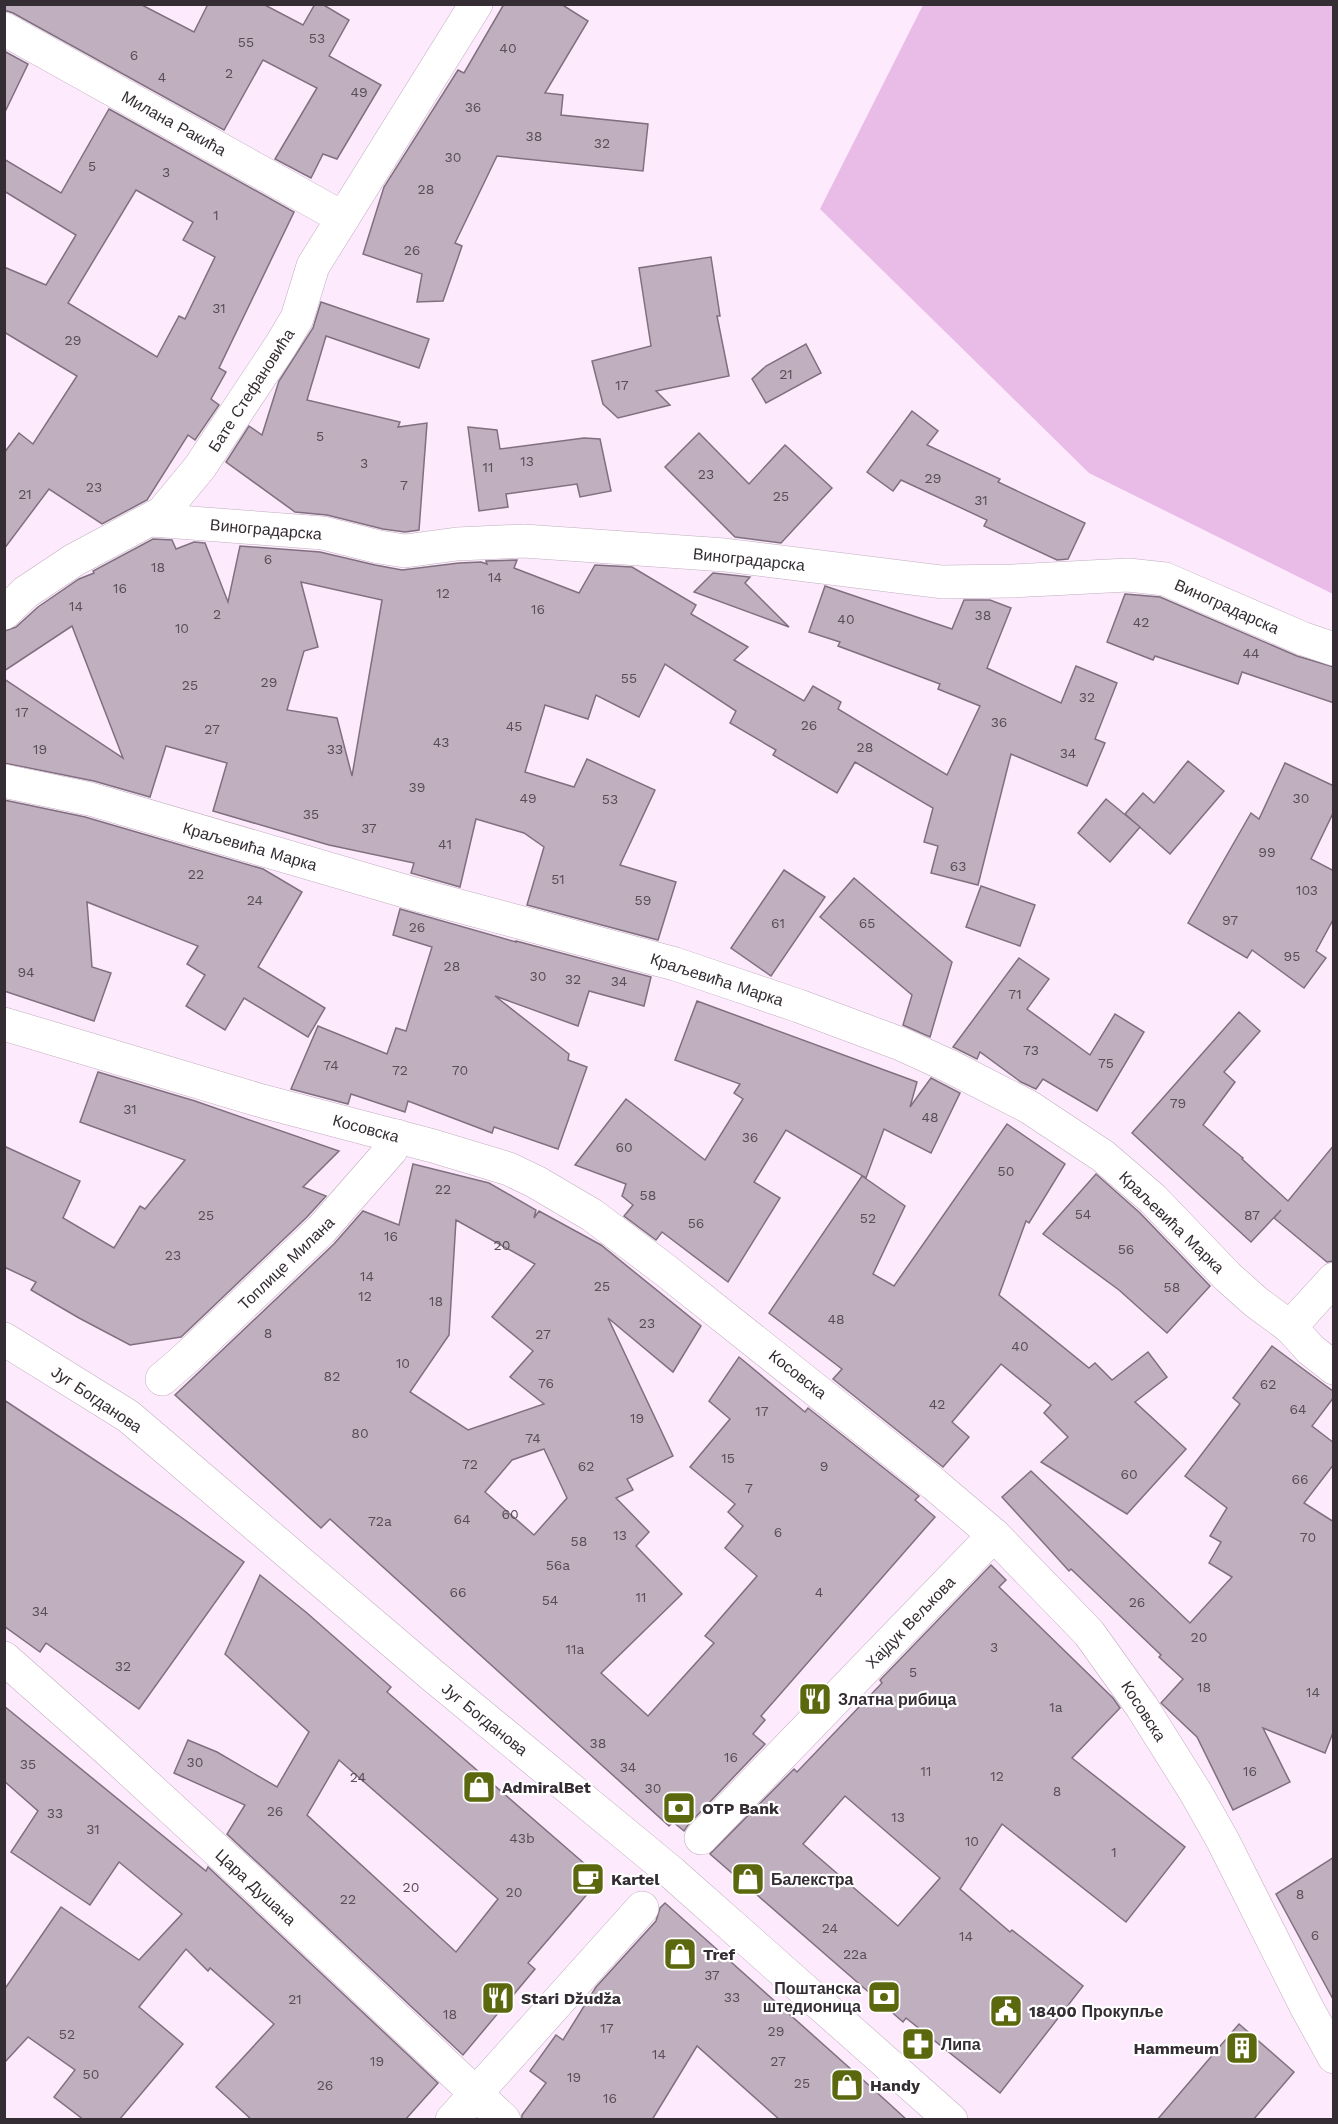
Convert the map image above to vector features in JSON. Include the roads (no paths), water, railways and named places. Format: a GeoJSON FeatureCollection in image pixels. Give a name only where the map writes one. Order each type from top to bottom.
{"type":"FeatureCollection","features":[{"type":"Feature","properties":{"kind":"street","name":"Бате Стефановића"},"geometry":{"type":"LineString","coordinates":[[4,614],[26,592],[74,560],[162,513],[200,467],[281,345],[297,318],[313,266],[476,4]]}},
{"type":"Feature","properties":{"kind":"street","name":"Милана Ракића"},"geometry":{"type":"LineString","coordinates":[[4,29],[343,218]]}},
{"type":"Feature","properties":{"kind":"street","name":"Виноградарска"},"geometry":{"type":"LineString","coordinates":[[152,520],[323,533],[379,547],[405,550],[457,544],[524,541],[725,555],[942,582],[1148,576],[1178,583],[1246,615],[1334,649]]}},
{"type":"Feature","properties":{"kind":"street","name":"Краљевића Марка"},"geometry":{"type":"LineString","coordinates":[[4,781],[90,800],[418,895],[675,964],[799,1006],[900,1044],[1019,1102],[1062,1127],[1103,1156],[1153,1199],[1249,1296],[1290,1327],[1311,1350],[1334,1368]]}},
{"type":"Feature","properties":{"kind":"street","name":"Косовска"},"geometry":{"type":"LineString","coordinates":[[4,1024],[262,1101],[397,1136],[509,1169],[592,1215],[804,1379],[994,1535],[1089,1633],[1115,1667],[1169,1748],[1223,1840],[1334,2057]]}},
{"type":"Feature","properties":{"kind":"street","name":"Топлице Милана"},"geometry":{"type":"LineString","coordinates":[[162,1379],[321,1230],[391,1150],[397,1136]]}},
{"type":"Feature","properties":{"kind":"street"},"geometry":{"type":"LineString","coordinates":[[1290,1327],[1334,1279]]}},
{"type":"Feature","properties":{"kind":"street","name":"Југ Богданова"},"geometry":{"type":"LineString","coordinates":[[4,1339],[128,1416],[432,1676],[672,1872],[951,2120]]}},
{"type":"Feature","properties":{"kind":"street","name":"Хајдук Вељкова"},"geometry":{"type":"LineString","coordinates":[[701,1838],[994,1535]]}},
{"type":"Feature","properties":{"kind":"street","name":"Цара Душана"},"geometry":{"type":"LineString","coordinates":[[4,1658],[109,1750],[504,2120]]}},
{"type":"Feature","properties":{"kind":"street"},"geometry":{"type":"LineString","coordinates":[[452,2120],[642,1908]]}},
{"type":"Feature","properties":{"kind":"place","name":"Златна рибица"},"geometry":{"type":"Point","coordinates":[815,1699]}},
{"type":"Feature","properties":{"kind":"place","name":"AdmiralBet"},"geometry":{"type":"Point","coordinates":[479,1787]}},
{"type":"Feature","properties":{"kind":"place","name":"OTP Bank"},"geometry":{"type":"Point","coordinates":[679,1808]}},
{"type":"Feature","properties":{"kind":"place","name":"Kartel"},"geometry":{"type":"Point","coordinates":[588,1879]}},
{"type":"Feature","properties":{"kind":"place","name":"Балекстра"},"geometry":{"type":"Point","coordinates":[748,1879]}},
{"type":"Feature","properties":{"kind":"place","name":"Tref"},"geometry":{"type":"Point","coordinates":[680,1954]}},
{"type":"Feature","properties":{"kind":"place","name":"Поштанска штедионица"},"geometry":{"type":"Point","coordinates":[884,1997]}},
{"type":"Feature","properties":{"kind":"place","name":"Stari Džudža"},"geometry":{"type":"Point","coordinates":[498,1998]}},
{"type":"Feature","properties":{"kind":"place","name":"18400 Прокупље"},"geometry":{"type":"Point","coordinates":[1006,2011]}},
{"type":"Feature","properties":{"kind":"place","name":"Липа"},"geometry":{"type":"Point","coordinates":[918,2044]}},
{"type":"Feature","properties":{"kind":"place","name":"Hammeum"},"geometry":{"type":"Point","coordinates":[1242,2048]}},
{"type":"Feature","properties":{"kind":"place","name":"Handy"},"geometry":{"type":"Point","coordinates":[847,2085]}}]}
